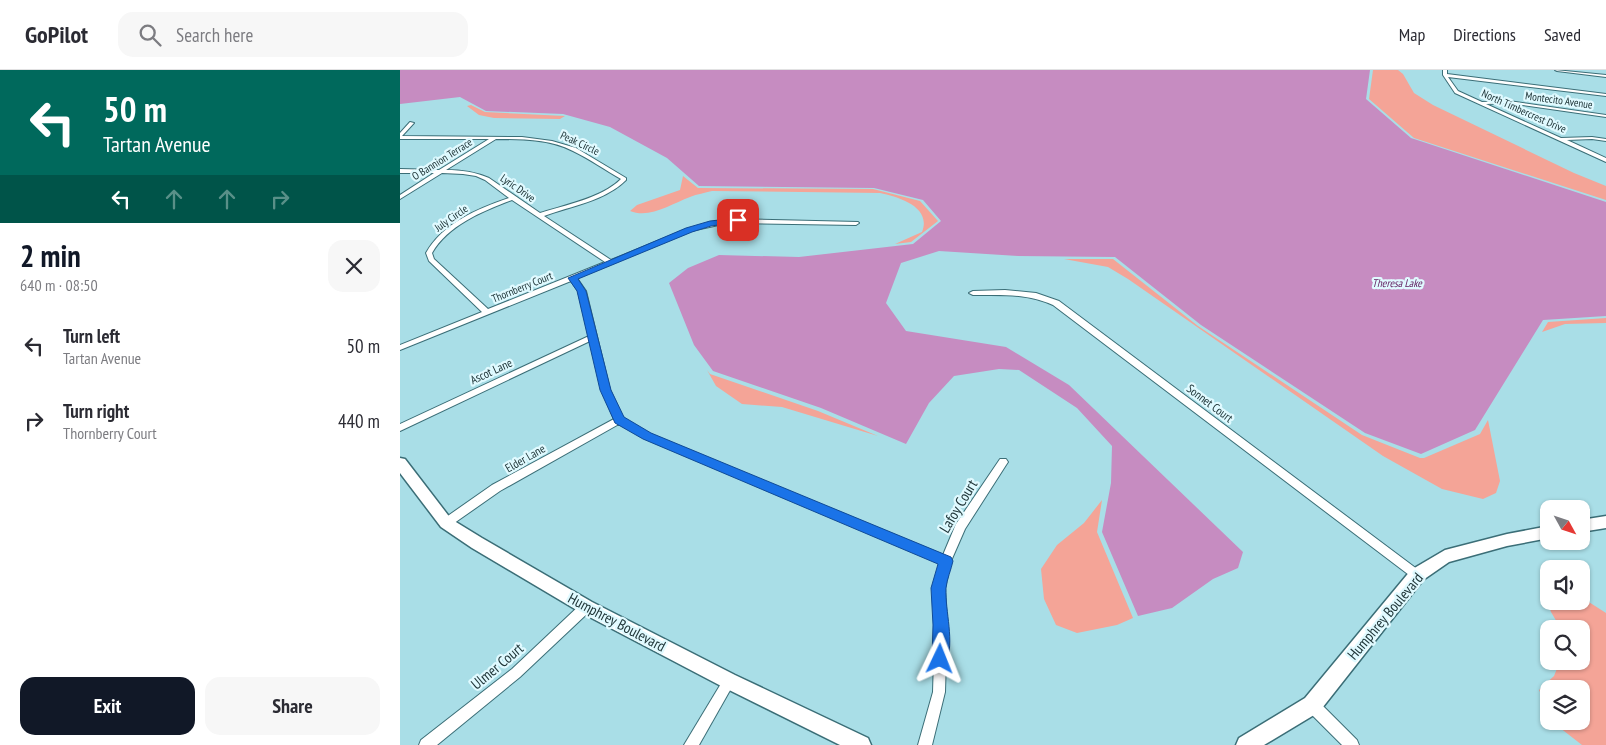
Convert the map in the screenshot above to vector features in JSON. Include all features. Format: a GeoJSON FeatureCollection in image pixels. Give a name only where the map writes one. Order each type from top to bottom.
{"type":"FeatureCollection","features":[{"type":"Feature","properties":{"kind":"street"},"geometry":{"type":"LineString","coordinates":[[1557,70],[1606,76]]}},
{"type":"Feature","properties":{"kind":"street"},"geometry":{"type":"LineString","coordinates":[[1445,73],[1606,95]]}},
{"type":"Feature","properties":{"kind":"street","name":"North Timbercrest Drive"},"geometry":{"type":"LineString","coordinates":[[1445,73],[1456,92],[1606,160]]}},
{"type":"Feature","properties":{"kind":"street","name":"Montecito Avenue"},"geometry":{"type":"LineString","coordinates":[[1480,103],[1509,102],[1606,116]]}},
{"type":"Feature","properties":{"kind":"street"},"geometry":{"type":"LineString","coordinates":[[400,137],[412,123]]}},
{"type":"Feature","properties":{"kind":"street","name":"Peak Circle"},"geometry":{"type":"LineString","coordinates":[[400,137],[536,139],[564,145],[624,179],[620,185],[608,191],[540,215]]}},
{"type":"Feature","properties":{"kind":"street","name":"O Bannion Terrace"},"geometry":{"type":"LineString","coordinates":[[400,197],[494,138]]}},
{"type":"Feature","properties":{"kind":"street"},"geometry":{"type":"LineString","coordinates":[[1562,139],[1592,138],[1606,140]]}},
{"type":"Feature","properties":{"kind":"street","name":"Lyric Drive"},"geometry":{"type":"LineString","coordinates":[[400,171],[462,172],[478,175],[487,179],[610,262]]}},
{"type":"Feature","properties":{"kind":"street","name":"July Circle"},"geometry":{"type":"LineString","coordinates":[[486,312],[431,260],[428,253],[439,238],[464,220],[484,208],[513,198]]}},
{"type":"Feature","properties":{"kind":"street","name":"Thornberry Court"},"geometry":{"type":"LineString","coordinates":[[400,348],[689,230],[728,220],[856,223]]}},
{"type":"Feature","properties":{"kind":"street"},"geometry":{"type":"LineString","coordinates":[[572,278],[582,291],[606,390],[619,420],[647,436],[946,561]]}},
{"type":"Feature","properties":{"kind":"street","name":"Sonnet Court"},"geometry":{"type":"LineString","coordinates":[[974,293],[1021,292],[1033,294],[1056,303],[1417,574]]}},
{"type":"Feature","properties":{"kind":"street","name":"Ascot Lane"},"geometry":{"type":"LineString","coordinates":[[400,428],[593,337]]}},
{"type":"Feature","properties":{"kind":"street","name":"Elder Lane"},"geometry":{"type":"LineString","coordinates":[[446,523],[496,488],[619,420]]}},
{"type":"Feature","properties":{"kind":"street","name":"Lafoy Court"},"geometry":{"type":"LineString","coordinates":[[925,745],[939,692],[941,625],[939,588],[946,561],[960,527],[1003,462]]}},
{"type":"Feature","properties":{"kind":"street","name":"Humphrey Boulevard"},"geometry":{"type":"LineString","coordinates":[[400,463],[446,523],[586,607],[729,681],[861,745]]}},
{"type":"Feature","properties":{"kind":"street"},"geometry":{"type":"LineString","coordinates":[[1590,525],[1606,522]]}},
{"type":"Feature","properties":{"kind":"street","name":"Humphrey Boulevard"},"geometry":{"type":"LineString","coordinates":[[1246,745],[1312,705],[1417,574],[1445,557],[1508,540],[1540,534]]}},
{"type":"Feature","properties":{"kind":"street","name":"Ulmer Court"},"geometry":{"type":"LineString","coordinates":[[426,745],[516,673],[586,607]]}},
{"type":"Feature","properties":{"kind":"street"},"geometry":{"type":"LineString","coordinates":[[691,745],[729,681]]}},
{"type":"Feature","properties":{"kind":"street"},"geometry":{"type":"LineString","coordinates":[[1312,705],[1352,745]]}},
{"type":"Feature","properties":{"kind":"shaded area"},"geometry":{"type":"Polygon","coordinates":[[[1373,70],[1398,70],[1403,74],[1414,93],[1433,105],[1574,173],[1606,186],[1606,200],[1414,138],[1369,99],[1373,70]]]}},
{"type":"Feature","properties":{"kind":"shaded area"},"geometry":{"type":"Polygon","coordinates":[[[471,105],[485,112],[565,116],[560,119],[494,118],[479,115],[467,106],[471,105]]]}},
{"type":"Feature","properties":{"kind":"shaded area"},"geometry":{"type":"Polygon","coordinates":[[[683,176],[698,188],[873,189],[920,201],[938,221],[911,242],[895,244],[922,232],[924,223],[922,216],[912,205],[896,197],[880,193],[712,191],[693,196],[653,212],[638,213],[630,211],[637,205],[680,190],[683,176]]]}},
{"type":"Feature","properties":{"kind":"shaded area"},"geometry":{"type":"Polygon","coordinates":[[[1064,259],[1113,259],[1198,326],[1362,435],[1420,458],[1480,434],[1488,420],[1500,481],[1496,493],[1483,499],[1442,489],[1383,456],[1128,279],[1108,267],[1064,259]]]}},
{"type":"Feature","properties":{"kind":"shaded area"},"geometry":{"type":"Polygon","coordinates":[[[1606,318],[1606,323],[1565,324],[1542,332],[1548,322],[1606,318]]]}},
{"type":"Feature","properties":{"kind":"shaded area"},"geometry":{"type":"Polygon","coordinates":[[[707,370],[710,374],[818,411],[878,436],[782,407],[742,404],[716,386],[707,370]]]}},
{"type":"Feature","properties":{"kind":"shaded area"},"geometry":{"type":"Polygon","coordinates":[[[1102,500],[1097,532],[1133,618],[1117,625],[1077,633],[1056,625],[1044,599],[1041,569],[1057,545],[1084,523],[1102,500]]]}},
{"type":"Feature","properties":{"kind":"shaded area"},"geometry":{"type":"Polygon","coordinates":[[[1590,603],[1606,613],[1606,745],[1582,745],[1563,730],[1590,730],[1590,680],[1550,680],[1556,670],[1590,670],[1590,620],[1556,620],[1550,610],[1590,610],[1590,603]]]}},
{"type":"Feature","properties":{"kind":"water","name":"Theresa Lake"},"geometry":{"type":"Polygon","coordinates":[[[400,70],[1370,70],[1366,99],[1411,138],[1606,202],[1606,316],[1543,320],[1475,430],[1421,454],[1365,433],[1201,325],[1115,257],[1018,256],[939,251],[901,263],[886,303],[906,331],[1006,347],[1069,385],[1243,552],[1238,568],[1213,579],[1172,608],[1138,616],[1102,532],[1111,483],[1112,446],[1077,408],[1019,370],[999,369],[954,376],[929,403],[906,444],[821,408],[713,371],[694,345],[669,283],[688,268],[719,255],[799,257],[913,244],[941,221],[923,200],[874,188],[699,186],[667,158],[610,127],[563,114],[486,111],[460,97],[400,104],[400,70]]]}},
{"type":"Feature","properties":{"kind":"route"},"geometry":{"type":"LineString","coordinates":[[738,220],[728,220],[689,230],[572,278],[582,291],[606,390],[619,420],[647,436],[946,561],[939,588],[940,659]]}}]}
